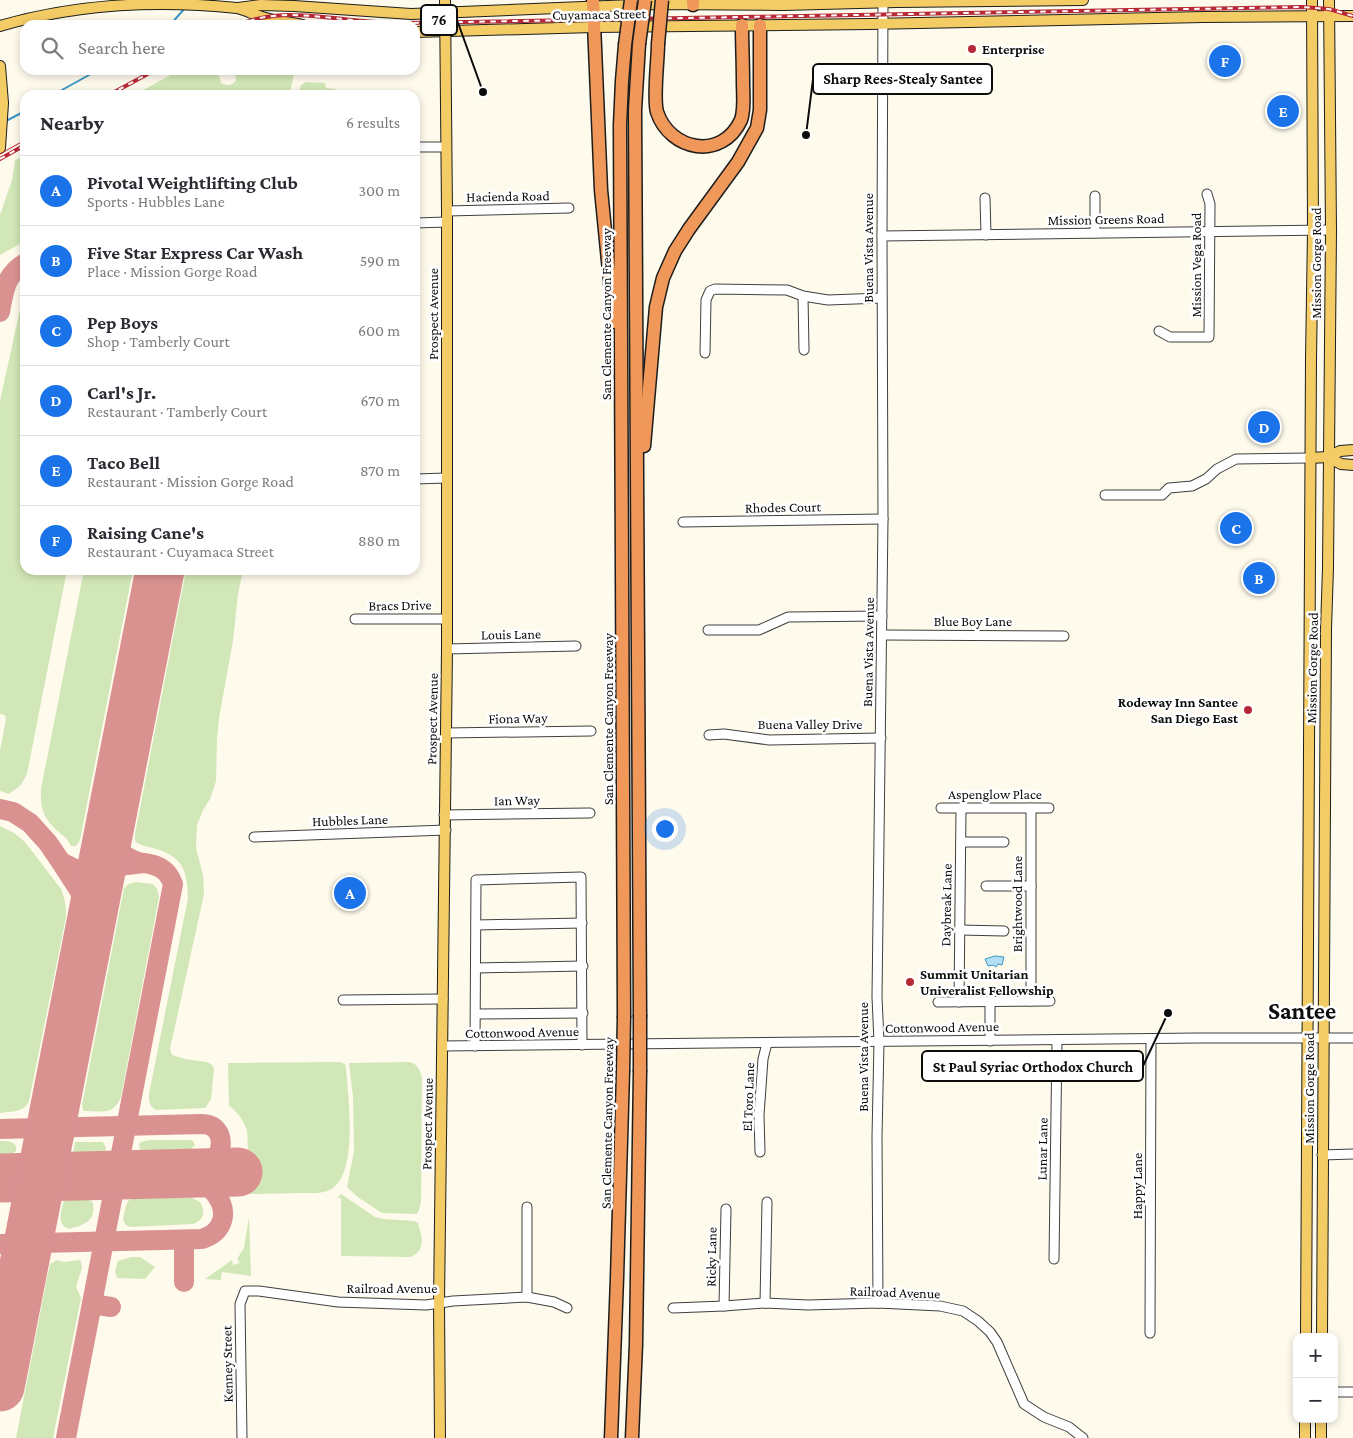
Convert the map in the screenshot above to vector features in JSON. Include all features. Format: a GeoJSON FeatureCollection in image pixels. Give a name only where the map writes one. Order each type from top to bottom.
{"type":"FeatureCollection","features":[{"type":"Feature","properties":{"kind":"highway","name":"San Clemente Canyon Freeway"},"geometry":{"type":"LineString","coordinates":[[611,1438],[624,1016],[620,126],[625,45],[631,0]]}},
{"type":"Feature","properties":{"kind":"highway"},"geometry":{"type":"LineString","coordinates":[[632,1438],[636,1344],[640,1072],[635,110],[639,44],[645,0]]}},
{"type":"Feature","properties":{"kind":"highway"},"geometry":{"type":"LineString","coordinates":[[662,0],[658,44],[656,110],[662,122],[676,138],[685,144],[709,146],[719,143],[728,138],[742,118],[742,25]]}},
{"type":"Feature","properties":{"kind":"highway"},"geometry":{"type":"LineString","coordinates":[[593,3],[601,190],[621,392]]}},
{"type":"Feature","properties":{"kind":"highway"},"geometry":{"type":"LineString","coordinates":[[638,566],[642,473],[656,307],[663,278],[675,250],[738,162],[756,128],[760,110],[760,25]]}},
{"type":"Feature","properties":{"kind":"highway"},"geometry":{"type":"LineString","coordinates":[[606,1438],[614,1382]]}},
{"type":"Feature","properties":{"kind":"main road"},"geometry":{"type":"LineString","coordinates":[[22,20],[78,7],[173,0],[238,8],[262,17],[277,20]]}},
{"type":"Feature","properties":{"kind":"main road","name":"Prospect Avenue"},"geometry":{"type":"LineString","coordinates":[[440,1438],[438,1303],[447,649],[445,0]]}},
{"type":"Feature","properties":{"kind":"main road","name":"Cuyamaca Street"},"geometry":{"type":"LineString","coordinates":[[238,8],[261,5],[411,14],[536,10],[593,3],[1083,0]]}},
{"type":"Feature","properties":{"kind":"main road","name":"Mission Gorge Road"},"geometry":{"type":"LineString","coordinates":[[1306,1333],[1310,458],[1313,230],[1312,0]]}},
{"type":"Feature","properties":{"kind":"main road","name":"Mission Gorge Road"},"geometry":{"type":"LineString","coordinates":[[1322,1333],[1326,629],[1331,230],[1329,0]]}},
{"type":"Feature","properties":{"kind":"main road","name":"Cuyamaca Street"},"geometry":{"type":"LineString","coordinates":[[420,32],[594,27],[1353,16]]}},
{"type":"Feature","properties":{"kind":"main road"},"geometry":{"type":"LineString","coordinates":[[0,26],[20,21]]}},
{"type":"Feature","properties":{"kind":"main road"},"geometry":{"type":"LineString","coordinates":[[0,66],[3,103],[0,148]]}},
{"type":"Feature","properties":{"kind":"main road"},"geometry":{"type":"LineString","coordinates":[[1328,458],[1340,450],[1353,450]]}},
{"type":"Feature","properties":{"kind":"main road"},"geometry":{"type":"LineString","coordinates":[[1310,458],[1328,458],[1341,464],[1353,465]]}},
{"type":"Feature","properties":{"kind":"main road"},"geometry":{"type":"LineString","coordinates":[[1305,1423],[1305,1438]]}},
{"type":"Feature","properties":{"kind":"main road"},"geometry":{"type":"LineString","coordinates":[[1321,1423],[1321,1438]]}},
{"type":"Feature","properties":{"kind":"street","name":"Buena Vista Avenue"},"geometry":{"type":"LineString","coordinates":[[878,1303],[877,1138],[879,1042],[877,997],[883,520],[883,2]]}},
{"type":"Feature","properties":{"kind":"street"},"geometry":{"type":"LineString","coordinates":[[420,147],[446,146]]}},
{"type":"Feature","properties":{"kind":"street","name":"Mission Vega Road"},"geometry":{"type":"LineString","coordinates":[[1159,331],[1170,337],[1209,337],[1210,204],[1206,194]]}},
{"type":"Feature","properties":{"kind":"street"},"geometry":{"type":"LineString","coordinates":[[1095,196],[1095,233]]}},
{"type":"Feature","properties":{"kind":"street"},"geometry":{"type":"LineString","coordinates":[[984,198],[986,234]]}},
{"type":"Feature","properties":{"kind":"street","name":"Hacienda Road"},"geometry":{"type":"LineString","coordinates":[[447,211],[569,208]]}},
{"type":"Feature","properties":{"kind":"street"},"geometry":{"type":"LineString","coordinates":[[420,223],[447,222]]}},
{"type":"Feature","properties":{"kind":"street","name":"Mission Greens Road"},"geometry":{"type":"LineString","coordinates":[[882,236],[1331,230]]}},
{"type":"Feature","properties":{"kind":"street"},"geometry":{"type":"LineString","coordinates":[[705,353],[706,300],[710,291],[715,289],[786,290],[803,296],[828,300],[882,298]]}},
{"type":"Feature","properties":{"kind":"street"},"geometry":{"type":"LineString","coordinates":[[803,296],[804,350]]}},
{"type":"Feature","properties":{"kind":"street"},"geometry":{"type":"LineString","coordinates":[[1105,495],[1162,495],[1169,488],[1192,486],[1236,459],[1310,458]]}},
{"type":"Feature","properties":{"kind":"street"},"geometry":{"type":"LineString","coordinates":[[420,479],[446,478]]}},
{"type":"Feature","properties":{"kind":"street","name":"Rhodes Court"},"geometry":{"type":"LineString","coordinates":[[682,522],[883,520]]}},
{"type":"Feature","properties":{"kind":"street"},"geometry":{"type":"LineString","coordinates":[[708,630],[759,630],[788,617],[882,616]]}},
{"type":"Feature","properties":{"kind":"street","name":"Bracs Drive"},"geometry":{"type":"LineString","coordinates":[[355,619],[446,618]]}},
{"type":"Feature","properties":{"kind":"street","name":"Blue Boy Lane"},"geometry":{"type":"LineString","coordinates":[[882,635],[1064,636]]}},
{"type":"Feature","properties":{"kind":"street","name":"Louis Lane"},"geometry":{"type":"LineString","coordinates":[[447,649],[576,646]]}},
{"type":"Feature","properties":{"kind":"street","name":"Fiona Way"},"geometry":{"type":"LineString","coordinates":[[446,732],[591,731]]}},
{"type":"Feature","properties":{"kind":"street","name":"Buena Valley Drive"},"geometry":{"type":"LineString","coordinates":[[709,735],[724,734],[769,740],[881,738]]}},
{"type":"Feature","properties":{"kind":"street","name":"Aspenglow Place"},"geometry":{"type":"LineString","coordinates":[[941,808],[1049,808]]}},
{"type":"Feature","properties":{"kind":"street","name":"Daybreak Lane"},"geometry":{"type":"LineString","coordinates":[[959,1002],[961,808]]}},
{"type":"Feature","properties":{"kind":"street","name":"Brightwood Lane"},"geometry":{"type":"LineString","coordinates":[[1031,808],[1031,1001]]}},
{"type":"Feature","properties":{"kind":"street","name":"Ian Way"},"geometry":{"type":"LineString","coordinates":[[444,816],[590,813]]}},
{"type":"Feature","properties":{"kind":"street","name":"Hubbles Lane"},"geometry":{"type":"LineString","coordinates":[[254,837],[446,830]]}},
{"type":"Feature","properties":{"kind":"street"},"geometry":{"type":"LineString","coordinates":[[961,842],[1004,842]]}},
{"type":"Feature","properties":{"kind":"street"},"geometry":{"type":"LineString","coordinates":[[475,1046],[476,880],[581,877],[582,1045]]}},
{"type":"Feature","properties":{"kind":"street"},"geometry":{"type":"LineString","coordinates":[[986,886],[1031,886]]}},
{"type":"Feature","properties":{"kind":"street"},"geometry":{"type":"LineString","coordinates":[[476,925],[582,924]]}},
{"type":"Feature","properties":{"kind":"street"},"geometry":{"type":"LineString","coordinates":[[960,930],[1004,931]]}},
{"type":"Feature","properties":{"kind":"street"},"geometry":{"type":"LineString","coordinates":[[476,968],[582,966]]}},
{"type":"Feature","properties":{"kind":"street"},"geometry":{"type":"LineString","coordinates":[[343,1000],[443,999]]}},
{"type":"Feature","properties":{"kind":"street"},"geometry":{"type":"LineString","coordinates":[[938,1002],[1050,1001]]}},
{"type":"Feature","properties":{"kind":"street"},"geometry":{"type":"LineString","coordinates":[[990,1002],[990,1041]]}},
{"type":"Feature","properties":{"kind":"street"},"geometry":{"type":"LineString","coordinates":[[476,1014],[583,1013]]}},
{"type":"Feature","properties":{"kind":"street","name":"Cottonwood Avenue"},"geometry":{"type":"LineString","coordinates":[[442,1046],[1353,1038]]}},
{"type":"Feature","properties":{"kind":"street","name":"Happy Lane"},"geometry":{"type":"LineString","coordinates":[[1150,1333],[1151,1039]]}},
{"type":"Feature","properties":{"kind":"street","name":"Lunar Lane"},"geometry":{"type":"LineString","coordinates":[[1054,1259],[1057,1040]]}},
{"type":"Feature","properties":{"kind":"street","name":"El Toro Lane"},"geometry":{"type":"LineString","coordinates":[[760,1152],[759,1115],[763,1059],[767,1043]]}},
{"type":"Feature","properties":{"kind":"street"},"geometry":{"type":"LineString","coordinates":[[1322,1155],[1353,1154]]}},
{"type":"Feature","properties":{"kind":"street"},"geometry":{"type":"LineString","coordinates":[[765,1303],[767,1202]]}},
{"type":"Feature","properties":{"kind":"street"},"geometry":{"type":"LineString","coordinates":[[527,1207],[527,1297]]}},
{"type":"Feature","properties":{"kind":"street","name":"Ricky Lane"},"geometry":{"type":"LineString","coordinates":[[724,1306],[726,1209]]}},
{"type":"Feature","properties":{"kind":"street","name":"Railroad Avenue"},"geometry":{"type":"LineString","coordinates":[[245,1291],[259,1291],[338,1302],[426,1305],[453,1301],[527,1297],[554,1302],[567,1308]]}},
{"type":"Feature","properties":{"kind":"street","name":"Kenney Street"},"geometry":{"type":"LineString","coordinates":[[242,1438],[240,1304],[245,1291]]}},
{"type":"Feature","properties":{"kind":"street","name":"Railroad Avenue"},"geometry":{"type":"LineString","coordinates":[[673,1308],[765,1303],[808,1305],[878,1303],[940,1306],[963,1311],[978,1321],[990,1332],[997,1342],[1024,1404],[1044,1417],[1069,1427],[1083,1438]]}},
{"type":"Feature","properties":{"kind":"street"},"geometry":{"type":"LineString","coordinates":[[1338,1392],[1353,1392]]}},
{"type":"Feature","properties":{"kind":"green space"},"geometry":{"type":"Polygon","coordinates":[[[171,75],[218,75],[221,83],[231,85],[236,81],[235,75],[294,75],[290,90],[143,90],[171,75]]]}},
{"type":"Feature","properties":{"kind":"green space"},"geometry":{"type":"Polygon","coordinates":[[[306,82],[325,83],[326,88],[336,89],[300,90],[301,85],[306,82]]]}},
{"type":"Feature","properties":{"kind":"green space"},"geometry":{"type":"Polygon","coordinates":[[[20,158],[20,244],[0,255],[0,215],[12,180],[15,160],[20,158]]]}},
{"type":"Feature","properties":{"kind":"green space"},"geometry":{"type":"Polygon","coordinates":[[[20,309],[20,575],[66,575],[27,774],[21,785],[9,794],[0,791],[0,751],[6,718],[5,715],[0,714],[0,401],[20,309]]]}},
{"type":"Feature","properties":{"kind":"green space"},"geometry":{"type":"Polygon","coordinates":[[[83,575],[132,575],[80,840],[76,846],[71,846],[67,839],[47,819],[42,809],[41,789],[83,575]]]}},
{"type":"Feature","properties":{"kind":"green space"},"geometry":{"type":"Polygon","coordinates":[[[185,575],[242,575],[233,641],[219,718],[216,781],[210,799],[197,825],[196,848],[203,875],[204,894],[170,1049],[172,1055],[206,1062],[214,1068],[211,1099],[205,1108],[156,1110],[150,1104],[149,1094],[188,898],[187,880],[182,867],[173,856],[137,843],[135,834],[185,575]]]}},
{"type":"Feature","properties":{"kind":"green space"},"geometry":{"type":"Polygon","coordinates":[[[0,826],[14,833],[25,842],[61,889],[66,917],[29,1101],[21,1110],[0,1113],[0,826]]]}},
{"type":"Feature","properties":{"kind":"green space"},"geometry":{"type":"Polygon","coordinates":[[[135,882],[153,884],[157,889],[159,897],[121,1097],[111,1110],[102,1112],[84,1111],[82,1105],[124,888],[135,882]]]}},
{"type":"Feature","properties":{"kind":"green space"},"geometry":{"type":"Polygon","coordinates":[[[340,1062],[345,1064],[346,1068],[350,1136],[344,1171],[337,1184],[321,1193],[250,1194],[247,1130],[240,1116],[229,1106],[228,1063],[340,1062]]]}},
{"type":"Feature","properties":{"kind":"green space"},"geometry":{"type":"Polygon","coordinates":[[[410,1062],[417,1066],[422,1077],[421,1202],[417,1214],[382,1213],[359,1198],[347,1187],[354,1151],[353,1097],[349,1063],[410,1062]]]}},
{"type":"Feature","properties":{"kind":"green space"},"geometry":{"type":"Polygon","coordinates":[[[150,1140],[190,1140],[195,1145],[190,1150],[140,1150],[139,1144],[141,1142],[150,1140]]]}},
{"type":"Feature","properties":{"kind":"green space"},"geometry":{"type":"Polygon","coordinates":[[[0,1141],[14,1143],[16,1151],[12,1154],[0,1154],[0,1141]]]}},
{"type":"Feature","properties":{"kind":"green space"},"geometry":{"type":"Polygon","coordinates":[[[75,1142],[103,1142],[106,1148],[101,1153],[73,1154],[75,1142]]]}},
{"type":"Feature","properties":{"kind":"green space"},"geometry":{"type":"Polygon","coordinates":[[[341,1194],[375,1217],[415,1221],[418,1223],[422,1243],[419,1251],[410,1257],[341,1256],[341,1198],[337,1198],[341,1194]]]}},
{"type":"Feature","properties":{"kind":"green space"},"geometry":{"type":"Polygon","coordinates":[[[138,1197],[190,1197],[200,1202],[203,1215],[200,1220],[193,1224],[127,1226],[123,1220],[126,1205],[129,1200],[138,1197]]]}},
{"type":"Feature","properties":{"kind":"green space"},"geometry":{"type":"Polygon","coordinates":[[[90,1200],[93,1203],[90,1219],[79,1226],[66,1228],[62,1224],[61,1219],[64,1201],[90,1200]]]}},
{"type":"Feature","properties":{"kind":"green space"},"geometry":{"type":"Polygon","coordinates":[[[249,1217],[251,1276],[222,1272],[221,1280],[205,1279],[232,1260],[233,1265],[240,1263],[237,1259],[244,1248],[249,1217]]]}},
{"type":"Feature","properties":{"kind":"green space"},"geometry":{"type":"Polygon","coordinates":[[[140,1257],[155,1267],[145,1279],[117,1278],[115,1271],[118,1261],[140,1257]]]}},
{"type":"Feature","properties":{"kind":"green space"},"geometry":{"type":"Polygon","coordinates":[[[57,1260],[64,1262],[79,1260],[81,1261],[82,1268],[76,1287],[81,1298],[53,1438],[16,1438],[50,1264],[57,1260]]]}},
{"type":"Feature","properties":{"kind":"water"},"geometry":{"type":"Polygon","coordinates":[[[995,956],[1004,957],[1002,965],[998,964],[996,967],[993,965],[988,966],[985,959],[995,956]]]}},
{"type":"Feature","properties":{"kind":"waterway"},"geometry":{"type":"LineString","coordinates":[[174,20],[185,8]]}},
{"type":"Feature","properties":{"kind":"waterway"},"geometry":{"type":"LineString","coordinates":[[62,90],[89,75]]}},
{"type":"Feature","properties":{"kind":"waterway"},"geometry":{"type":"LineString","coordinates":[[6,121],[20,114]]}},
{"type":"Feature","properties":{"kind":"taxiway"},"geometry":{"type":"LineString","coordinates":[[0,312],[6,284],[20,267]]}},
{"type":"Feature","properties":{"kind":"taxiway"},"geometry":{"type":"LineString","coordinates":[[124,764],[111,833],[122,853],[130,859],[142,863]]}},
{"type":"Feature","properties":{"kind":"taxiway"},"geometry":{"type":"LineString","coordinates":[[0,809],[13,812],[30,823],[48,843],[61,862],[75,869],[84,870],[144,863],[162,869],[173,884],[66,1438]]}},
{"type":"Feature","properties":{"kind":"taxiway"},"geometry":{"type":"LineString","coordinates":[[61,862],[81,893],[89,915],[75,996]]}},
{"type":"Feature","properties":{"kind":"taxiway"},"geometry":{"type":"LineString","coordinates":[[92,923],[97,898],[103,882],[114,870],[122,866]]}},
{"type":"Feature","properties":{"kind":"taxiway"},"geometry":{"type":"LineString","coordinates":[[0,1129],[209,1125],[218,1132],[220,1138],[221,1143],[218,1155],[210,1164],[184,1174]]}},
{"type":"Feature","properties":{"kind":"taxiway"},"geometry":{"type":"LineString","coordinates":[[0,1244],[202,1239],[209,1236],[220,1226],[223,1213],[222,1206],[211,1189],[200,1181],[184,1174]]}},
{"type":"Feature","properties":{"kind":"taxiway"},"geometry":{"type":"LineString","coordinates":[[184,1240],[184,1282]]}},
{"type":"Feature","properties":{"kind":"taxiway"},"geometry":{"type":"LineString","coordinates":[[92,1304],[111,1307]]}},
{"type":"Feature","properties":{"kind":"runway"},"geometry":{"type":"LineString","coordinates":[[0,1387],[159,575]]}},
{"type":"Feature","properties":{"kind":"runway"},"geometry":{"type":"LineString","coordinates":[[0,1178],[238,1172]]}},
{"type":"Feature","properties":{"kind":"tram line"},"geometry":{"type":"LineString","coordinates":[[0,154],[20,143]]}},
{"type":"Feature","properties":{"kind":"railway"},"geometry":{"type":"LineString","coordinates":[[420,23],[1302,7],[1329,9],[1353,16]]}},
{"type":"Feature","properties":{"kind":"railway"},"geometry":{"type":"LineString","coordinates":[[255,20],[286,15],[350,20]]}},
{"type":"Feature","properties":{"kind":"railway"},"geometry":{"type":"LineString","coordinates":[[118,90],[146,75]]}},
{"type":"Feature","properties":{"kind":"railway"},"geometry":{"type":"LineString","coordinates":[[0,159],[20,148]]}},
{"type":"Feature","properties":{"kind":"place","name":"Enterprise"},"geometry":{"type":"Point","coordinates":[972,49]}},
{"type":"Feature","properties":{"kind":"place","name":"Raising Cane's"},"geometry":{"type":"Point","coordinates":[1225,61]}},
{"type":"Feature","properties":{"kind":"place","name":"76"},"geometry":{"type":"Point","coordinates":[483,92]}},
{"type":"Feature","properties":{"kind":"place","name":"Taco Bell"},"geometry":{"type":"Point","coordinates":[1283,111]}},
{"type":"Feature","properties":{"kind":"place","name":"Sharp Rees-Stealy Santee"},"geometry":{"type":"Point","coordinates":[806,135]}},
{"type":"Feature","properties":{"kind":"place","name":"Carl's Jr."},"geometry":{"type":"Point","coordinates":[1264,427]}},
{"type":"Feature","properties":{"kind":"place","name":"Pep Boys"},"geometry":{"type":"Point","coordinates":[1236,528]}},
{"type":"Feature","properties":{"kind":"place","name":"Five Star Express Car Wash"},"geometry":{"type":"Point","coordinates":[1259,578]}},
{"type":"Feature","properties":{"kind":"place","name":"Rodeway Inn Santee San Diego East"},"geometry":{"type":"Point","coordinates":[1248,710]}},
{"type":"Feature","properties":{"kind":"place","name":"Pivotal Weightlifting Club"},"geometry":{"type":"Point","coordinates":[350,893]}},
{"type":"Feature","properties":{"kind":"place","name":"Summit Unitarian Univeralist Fellowship"},"geometry":{"type":"Point","coordinates":[910,982]}},
{"type":"Feature","properties":{"kind":"place","name":"St Paul Syriac Orthodox Church"},"geometry":{"type":"Point","coordinates":[1168,1013]}},
{"type":"Feature","properties":{"kind":"district","name":"Santee"},"geometry":{"type":"Point","coordinates":[1302,1010]}}]}
